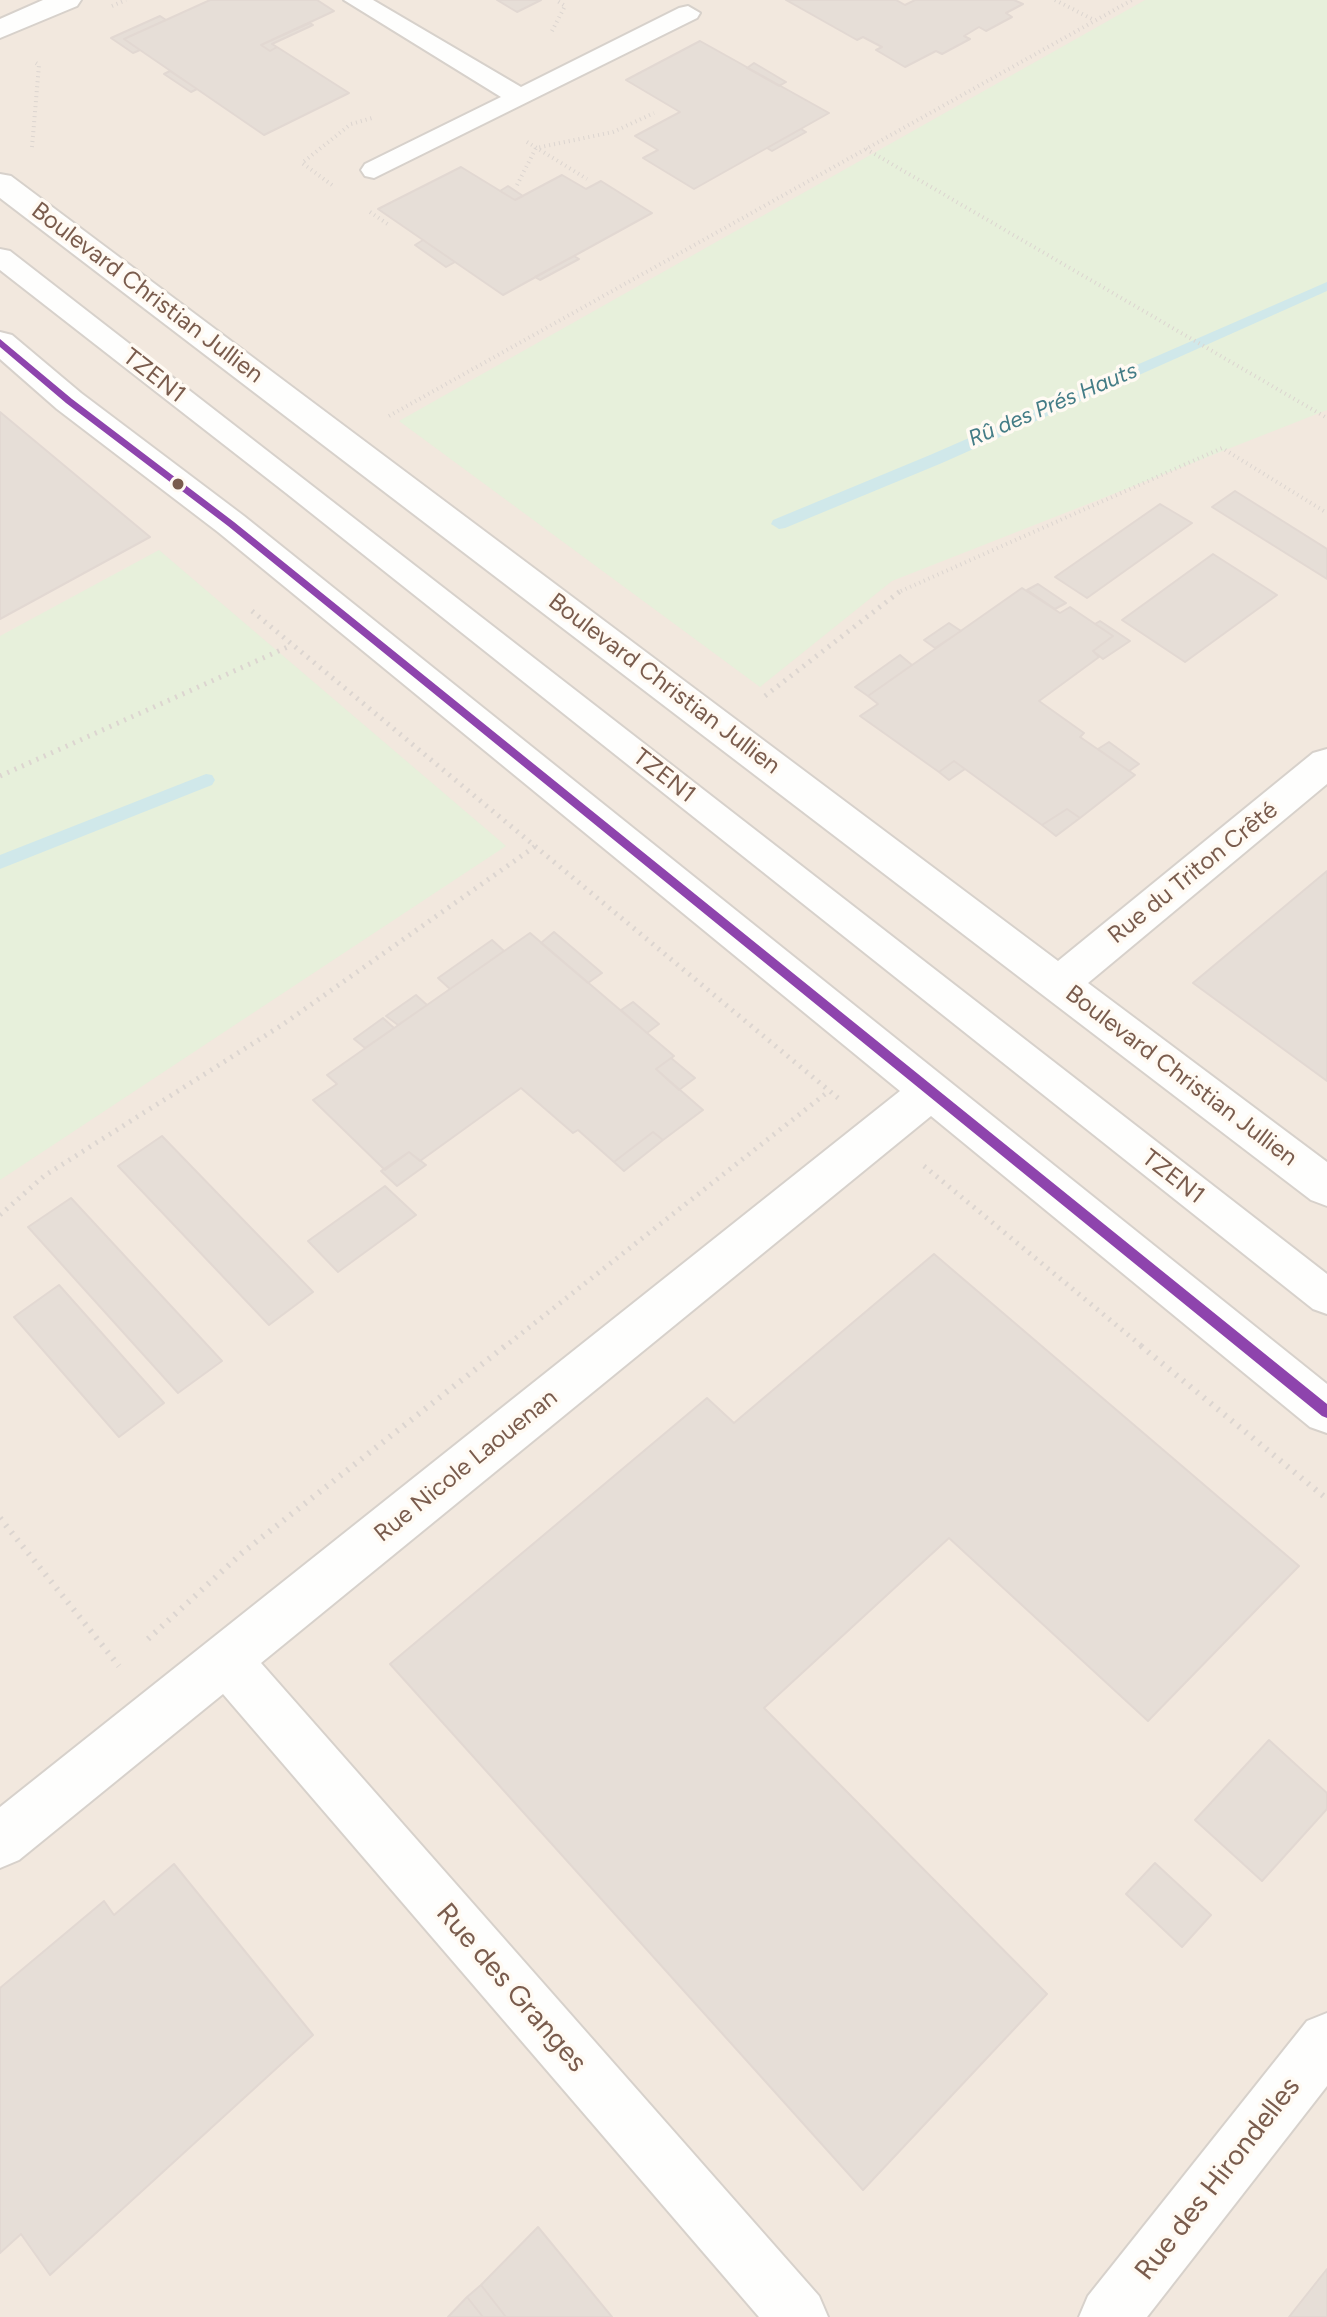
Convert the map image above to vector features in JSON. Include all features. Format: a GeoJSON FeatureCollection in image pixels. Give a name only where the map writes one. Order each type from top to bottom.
{"type":"FeatureCollection","features":[{"type":"Feature","properties":{"kind":"street"},"geometry":{"type":"LineString","coordinates":[[0,29],[67,0]]}},
{"type":"Feature","properties":{"kind":"street","name":"Boulevard Christian Jullien"},"geometry":{"type":"LineString","coordinates":[[0,183],[1327,1187]]}},
{"type":"Feature","properties":{"kind":"street"},"geometry":{"type":"LineString","coordinates":[[0,342],[69,401],[231,524],[1327,1412]]}},
{"type":"Feature","properties":{"kind":"street","name":"Rue du Triton Crêté"},"geometry":{"type":"LineString","coordinates":[[1059,983],[1327,763]]}},
{"type":"Feature","properties":{"kind":"street","name":"Rue Nicole Laouenan"},"geometry":{"type":"LineString","coordinates":[[0,1841],[224,1658],[870,1143],[930,1091]]}},
{"type":"Feature","properties":{"kind":"street","name":"Rue des Granges"},"geometry":{"type":"LineString","coordinates":[[224,1658],[798,2317]]}},
{"type":"Feature","properties":{"kind":"street","name":"Rue des Hirondelles"},"geometry":{"type":"LineString","coordinates":[[1109,2317],[1327,2041]]}},
{"type":"Feature","properties":{"kind":"lane"},"geometry":{"type":"LineString","coordinates":[[356,0],[520,97]]}},
{"type":"Feature","properties":{"kind":"lane"},"geometry":{"type":"LineString","coordinates":[[374,170],[688,13]]}},
{"type":"Feature","properties":{"kind":"lane","name":"TZEN1"},"geometry":{"type":"LineString","coordinates":[[0,257],[310,496],[1327,1297]]}},
{"type":"Feature","properties":{"kind":"path"},"geometry":{"type":"LineString","coordinates":[[1055,0],[1095,21]]}},
{"type":"Feature","properties":{"kind":"path"},"geometry":{"type":"LineString","coordinates":[[384,419],[1132,0]]}},
{"type":"Feature","properties":{"kind":"path"},"geometry":{"type":"LineString","coordinates":[[517,185],[536,148],[613,132],[654,113]]}},
{"type":"Feature","properties":{"kind":"path"},"geometry":{"type":"LineString","coordinates":[[339,190],[302,163],[351,124],[378,116]]}},
{"type":"Feature","properties":{"kind":"path"},"geometry":{"type":"LineString","coordinates":[[866,149],[1327,418]]}},
{"type":"Feature","properties":{"kind":"path"},"geometry":{"type":"LineString","coordinates":[[364,208],[389,225]]}},
{"type":"Feature","properties":{"kind":"path"},"geometry":{"type":"LineString","coordinates":[[762,698],[906,587],[1222,448],[1327,513]]}},
{"type":"Feature","properties":{"kind":"path"},"geometry":{"type":"LineString","coordinates":[[142,1645],[242,1553],[829,1091],[244,604]]}},
{"type":"Feature","properties":{"kind":"path"},"geometry":{"type":"LineString","coordinates":[[0,776],[292,645]]}},
{"type":"Feature","properties":{"kind":"path"},"geometry":{"type":"LineString","coordinates":[[0,1215],[44,1176],[282,1025],[537,845]]}},
{"type":"Feature","properties":{"kind":"path"},"geometry":{"type":"LineString","coordinates":[[934,1174],[1327,1499]]}},
{"type":"Feature","properties":{"kind":"path"},"geometry":{"type":"LineString","coordinates":[[0,1518],[119,1666]]}},
{"type":"Feature","properties":{"kind":"path"},"geometry":{"type":"LineString","coordinates":[[107,1675],[130,1656]]}},
{"type":"Feature","properties":{"kind":"shaded area"},"geometry":{"type":"Polygon","coordinates":[[[0,0],[1327,0],[1327,2317],[0,2317],[0,0]]]}},
{"type":"Feature","properties":{"kind":"green space"},"geometry":{"type":"Polygon","coordinates":[[[1145,0],[1327,0],[1327,410],[892,581],[760,687],[399,421],[1145,0]]]}},
{"type":"Feature","properties":{"kind":"green space"},"geometry":{"type":"Polygon","coordinates":[[[159,550],[506,846],[0,1180],[0,636],[159,550]]]}},
{"type":"Feature","properties":{"kind":"building"},"geometry":{"type":"Polygon","coordinates":[[[210,0],[317,0],[334,11],[261,45],[270,51],[277,47],[349,93],[264,135],[124,39],[210,0]]]}},
{"type":"Feature","properties":{"kind":"building"},"geometry":{"type":"Polygon","coordinates":[[[497,0],[541,0],[517,12],[497,0]]]}},
{"type":"Feature","properties":{"kind":"building"},"geometry":{"type":"Polygon","coordinates":[[[786,0],[896,0],[905,5],[915,0],[1014,0],[1023,4],[1006,13],[1012,17],[986,31],[979,27],[964,36],[970,39],[942,54],[936,51],[905,67],[876,50],[882,47],[863,37],[857,40],[786,0]]]}},
{"type":"Feature","properties":{"kind":"building"},"geometry":{"type":"Polygon","coordinates":[[[160,16],[166,20],[124,39],[140,50],[133,53],[111,38],[160,16]]]}},
{"type":"Feature","properties":{"kind":"building"},"geometry":{"type":"Polygon","coordinates":[[[310,23],[313,25],[272,44],[277,47],[270,51],[261,45],[310,23]]]}},
{"type":"Feature","properties":{"kind":"building"},"geometry":{"type":"Polygon","coordinates":[[[700,41],[829,113],[694,189],[643,158],[658,150],[635,136],[680,112],[626,80],[700,41]]]}},
{"type":"Feature","properties":{"kind":"building"},"geometry":{"type":"Polygon","coordinates":[[[754,63],[786,82],[779,86],[747,68],[754,63]]]}},
{"type":"Feature","properties":{"kind":"building"},"geometry":{"type":"Polygon","coordinates":[[[170,71],[197,89],[191,92],[164,74],[170,71]]]}},
{"type":"Feature","properties":{"kind":"building"},"geometry":{"type":"Polygon","coordinates":[[[801,129],[806,132],[772,151],[767,148],[801,129]]]}},
{"type":"Feature","properties":{"kind":"building"},"geometry":{"type":"Polygon","coordinates":[[[461,167],[515,200],[562,175],[586,189],[601,181],[652,213],[503,295],[378,209],[461,167]]]}},
{"type":"Feature","properties":{"kind":"building"},"geometry":{"type":"Polygon","coordinates":[[[508,186],[523,196],[515,200],[500,191],[508,186]]]}},
{"type":"Feature","properties":{"kind":"building"},"geometry":{"type":"Polygon","coordinates":[[[423,240],[455,262],[446,267],[415,245],[423,240]]]}},
{"type":"Feature","properties":{"kind":"building"},"geometry":{"type":"Polygon","coordinates":[[[574,256],[579,259],[540,280],[535,277],[574,256]]]}},
{"type":"Feature","properties":{"kind":"building"},"geometry":{"type":"Polygon","coordinates":[[[0,412],[150,537],[0,619],[0,412]]]}},
{"type":"Feature","properties":{"kind":"building"},"geometry":{"type":"Polygon","coordinates":[[[1235,491],[1327,549],[1327,579],[1212,507],[1235,491]]]}},
{"type":"Feature","properties":{"kind":"building"},"geometry":{"type":"Polygon","coordinates":[[[1160,504],[1192,523],[1087,598],[1055,577],[1160,504]]]}},
{"type":"Feature","properties":{"kind":"building"},"geometry":{"type":"Polygon","coordinates":[[[1213,554],[1277,595],[1185,662],[1122,620],[1213,554]]]}},
{"type":"Feature","properties":{"kind":"building"},"geometry":{"type":"Polygon","coordinates":[[[1038,584],[1066,603],[1055,609],[1027,590],[1038,584]]]}},
{"type":"Feature","properties":{"kind":"building"},"geometry":{"type":"Polygon","coordinates":[[[1022,588],[1060,613],[1070,607],[1113,636],[1093,651],[1099,657],[1039,701],[1084,733],[1080,737],[1135,775],[1080,818],[1067,809],[1042,825],[954,761],[939,772],[860,716],[878,704],[868,696],[1022,588]]]}},
{"type":"Feature","properties":{"kind":"building"},"geometry":{"type":"Polygon","coordinates":[[[1100,621],[1130,641],[1103,659],[1093,651],[1113,636],[1095,624],[1100,621]]]}},
{"type":"Feature","properties":{"kind":"building"},"geometry":{"type":"Polygon","coordinates":[[[949,623],[961,631],[935,648],[924,640],[949,623]]]}},
{"type":"Feature","properties":{"kind":"building"},"geometry":{"type":"Polygon","coordinates":[[[900,655],[912,665],[868,696],[855,687],[900,655]]]}},
{"type":"Feature","properties":{"kind":"building"},"geometry":{"type":"Polygon","coordinates":[[[1109,742],[1139,764],[1129,771],[1098,749],[1109,742]]]}},
{"type":"Feature","properties":{"kind":"building"},"geometry":{"type":"Polygon","coordinates":[[[954,761],[965,769],[949,780],[939,772],[954,761]]]}},
{"type":"Feature","properties":{"kind":"building"},"geometry":{"type":"Polygon","coordinates":[[[1067,809],[1080,818],[1056,836],[1042,825],[1067,809]]]}},
{"type":"Feature","properties":{"kind":"building"},"geometry":{"type":"Polygon","coordinates":[[[1327,871],[1327,1081],[1193,983],[1327,871]]]}},
{"type":"Feature","properties":{"kind":"building"},"geometry":{"type":"Polygon","coordinates":[[[554,932],[602,973],[588,983],[541,943],[554,932]]]}},
{"type":"Feature","properties":{"kind":"building"},"geometry":{"type":"Polygon","coordinates":[[[530,933],[674,1056],[656,1069],[703,1110],[663,1140],[653,1132],[614,1162],[578,1130],[573,1133],[521,1088],[420,1161],[409,1152],[385,1170],[313,1100],[337,1084],[327,1075],[530,933]]]}},
{"type":"Feature","properties":{"kind":"building"},"geometry":{"type":"Polygon","coordinates":[[[492,940],[504,951],[450,989],[438,978],[492,940]]]}},
{"type":"Feature","properties":{"kind":"building"},"geometry":{"type":"Polygon","coordinates":[[[416,995],[427,1005],[398,1025],[386,1016],[416,995]]]}},
{"type":"Feature","properties":{"kind":"building"},"geometry":{"type":"Polygon","coordinates":[[[633,1002],[659,1024],[647,1033],[621,1010],[633,1002]]]}},
{"type":"Feature","properties":{"kind":"building"},"geometry":{"type":"Polygon","coordinates":[[[383,1018],[394,1028],[365,1048],[354,1039],[383,1018]]]}},
{"type":"Feature","properties":{"kind":"building"},"geometry":{"type":"Polygon","coordinates":[[[671,1058],[695,1078],[679,1090],[656,1069],[671,1058]]]}},
{"type":"Feature","properties":{"kind":"building"},"geometry":{"type":"Polygon","coordinates":[[[653,1132],[663,1140],[624,1171],[614,1162],[653,1132]]]}},
{"type":"Feature","properties":{"kind":"building"},"geometry":{"type":"Polygon","coordinates":[[[162,1136],[313,1292],[269,1325],[118,1166],[162,1136]]]}},
{"type":"Feature","properties":{"kind":"building"},"geometry":{"type":"Polygon","coordinates":[[[409,1152],[426,1165],[397,1186],[381,1171],[409,1152]]]}},
{"type":"Feature","properties":{"kind":"building"},"geometry":{"type":"Polygon","coordinates":[[[385,1186],[416,1215],[338,1272],[308,1241],[385,1186]]]}},
{"type":"Feature","properties":{"kind":"building"},"geometry":{"type":"Polygon","coordinates":[[[71,1198],[222,1361],[178,1393],[28,1227],[71,1198]]]}},
{"type":"Feature","properties":{"kind":"building"},"geometry":{"type":"Polygon","coordinates":[[[934,1254],[1299,1566],[1148,1721],[949,1538],[764,1708],[1047,1994],[863,2190],[390,1664],[707,1398],[734,1423],[934,1254]]]}},
{"type":"Feature","properties":{"kind":"building"},"geometry":{"type":"Polygon","coordinates":[[[59,1285],[164,1403],[119,1437],[14,1317],[59,1285]]]}},
{"type":"Feature","properties":{"kind":"building"},"geometry":{"type":"Polygon","coordinates":[[[1269,1740],[1327,1793],[1327,1809],[1262,1881],[1195,1820],[1269,1740]]]}},
{"type":"Feature","properties":{"kind":"building"},"geometry":{"type":"Polygon","coordinates":[[[1155,1863],[1211,1915],[1182,1947],[1126,1894],[1155,1863]]]}},
{"type":"Feature","properties":{"kind":"building"},"geometry":{"type":"Polygon","coordinates":[[[174,1864],[313,2035],[50,2275],[21,2234],[0,2253],[0,1988],[104,1901],[114,1915],[174,1864]]]}},
{"type":"Feature","properties":{"kind":"building"},"geometry":{"type":"Polygon","coordinates":[[[538,2227],[612,2317],[506,2317],[481,2285],[538,2227]]]}},
{"type":"Feature","properties":{"kind":"building"},"geometry":{"type":"Polygon","coordinates":[[[1327,2269],[1327,2317],[1289,2317],[1300,2303],[1327,2269]]]}},
{"type":"Feature","properties":{"kind":"building"},"geometry":{"type":"Polygon","coordinates":[[[481,2285],[506,2317],[483,2317],[467,2297],[481,2285]]]}},
{"type":"Feature","properties":{"kind":"building"},"geometry":{"type":"Polygon","coordinates":[[[467,2297],[483,2317],[448,2317],[467,2297]]]}},
{"type":"Feature","properties":{"kind":"waterway","name":"Rû des Prés Hauts"},"geometry":{"type":"LineString","coordinates":[[779,524],[936,459],[1327,286]]}},
{"type":"Feature","properties":{"kind":"waterway","name":"Rû des Prés Hauts"},"geometry":{"type":"LineString","coordinates":[[0,862],[206,780]]}},
{"type":"Feature","properties":{"kind":"transit line"},"geometry":{"type":"LineString","coordinates":[[0,342],[69,401],[231,524],[1327,1412]]}}]}
